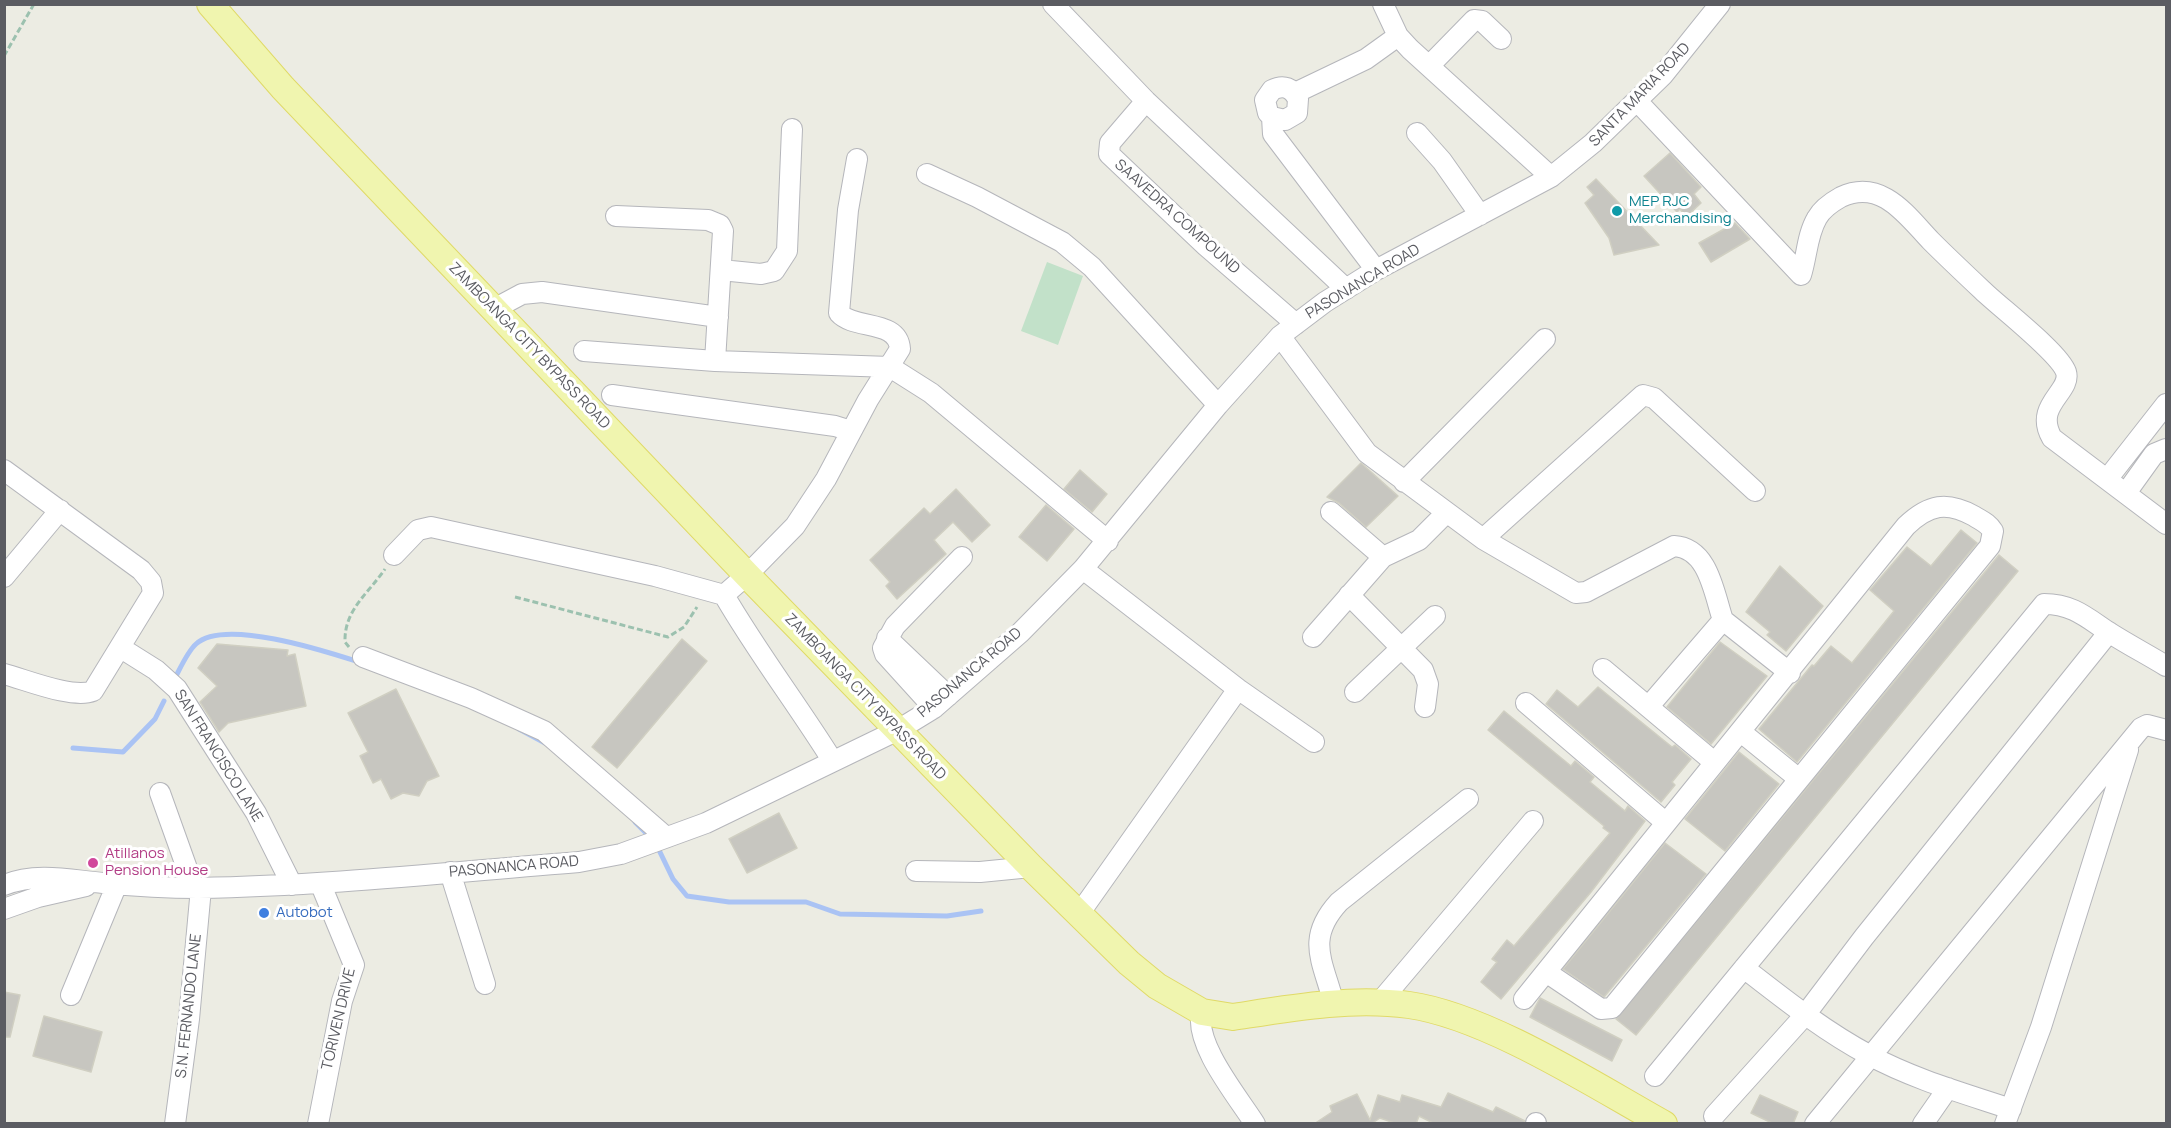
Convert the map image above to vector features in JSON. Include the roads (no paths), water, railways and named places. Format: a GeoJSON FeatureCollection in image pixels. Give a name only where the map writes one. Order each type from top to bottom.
{"type":"FeatureCollection","features":[{"type":"Feature","properties":{"kind":"main road","name":"ZAMBOANGA CITY BYPASS ROAD"},"geometry":{"type":"LineString","coordinates":[[210,4],[283,88],[747,575],[1031,867],[1157,986],[1202,1012],[1233,1017],[1334,1004],[1410,1005],[1468,1023],[1531,1052],[1664,1124]]}},
{"type":"Feature","properties":{"kind":"street"},"geometry":{"type":"LineString","coordinates":[[1053,4],[1146,101],[1346,289]]}},
{"type":"Feature","properties":{"kind":"street"},"geometry":{"type":"LineString","coordinates":[[1383,4],[1398,36],[1551,177]]}},
{"type":"Feature","properties":{"kind":"street","name":"SANTA MARIA ROAD"},"geometry":{"type":"LineString","coordinates":[[1551,177],[1593,143],[1637,101],[1688,47],[1720,4]]}},
{"type":"Feature","properties":{"kind":"street"},"geometry":{"type":"LineString","coordinates":[[1429,66],[1474,20],[1482,21],[1501,39]]}},
{"type":"Feature","properties":{"kind":"street"},"geometry":{"type":"LineString","coordinates":[[1376,270],[1278,142],[1273,134],[1272,117],[1285,120],[1292,118],[1299,106],[1295,93],[1366,60],[1398,36]]}},
{"type":"Feature","properties":{"kind":"street","name":"SAAVEDRA COMPOUND"},"geometry":{"type":"LineString","coordinates":[[1146,101],[1110,143],[1109,154],[1206,246],[1296,324]]}},
{"type":"Feature","properties":{"kind":"street"},"geometry":{"type":"LineString","coordinates":[[1637,101],[1801,275],[1812,228],[1826,207],[1839,198],[1858,192],[1869,192],[1896,204],[1911,216],[1946,256],[2059,362],[2066,372],[2066,379],[2047,412],[2047,430],[2052,438],[2166,524]]}},
{"type":"Feature","properties":{"kind":"street"},"geometry":{"type":"LineString","coordinates":[[721,270],[761,274],[774,272],[787,250],[792,129]]}},
{"type":"Feature","properties":{"kind":"street"},"geometry":{"type":"LineString","coordinates":[[1417,133],[1442,160],[1480,215]]}},
{"type":"Feature","properties":{"kind":"street"},"geometry":{"type":"LineString","coordinates":[[715,592],[747,575],[795,526],[826,479],[851,431],[900,349],[899,340],[893,334],[850,320],[839,313],[848,210],[857,159]]}},
{"type":"Feature","properties":{"kind":"street"},"geometry":{"type":"LineString","coordinates":[[927,174],[977,197],[1062,242],[1092,267],[1218,405]]}},
{"type":"Feature","properties":{"kind":"street","name":"PASONANCA ROAD"},"geometry":{"type":"LineString","coordinates":[[4,885],[20,879],[46,877],[81,879],[109,884],[198,888],[321,885],[579,862],[621,854],[706,823],[898,730],[941,702],[1012,640],[1108,542],[1218,405],[1280,336],[1376,270],[1551,177]]}},
{"type":"Feature","properties":{"kind":"street"},"geometry":{"type":"LineString","coordinates":[[616,216],[716,222],[723,231],[715,361]]}},
{"type":"Feature","properties":{"kind":"street"},"geometry":{"type":"LineString","coordinates":[[494,309],[522,294],[542,292],[718,317]]}},
{"type":"Feature","properties":{"kind":"street"},"geometry":{"type":"LineString","coordinates":[[1280,336],[1367,453],[1404,483],[1483,539],[1576,593],[1586,592],[1674,546],[1683,547],[1696,554],[1704,563],[1723,620],[1790,673]]}},
{"type":"Feature","properties":{"kind":"street"},"geometry":{"type":"LineString","coordinates":[[1404,483],[1545,339]]}},
{"type":"Feature","properties":{"kind":"street"},"geometry":{"type":"LineString","coordinates":[[584,351],[715,361],[890,367],[931,393],[1108,542]]}},
{"type":"Feature","properties":{"kind":"street"},"geometry":{"type":"LineString","coordinates":[[612,394],[835,426],[851,431]]}},
{"type":"Feature","properties":{"kind":"street"},"geometry":{"type":"LineString","coordinates":[[1483,539],[1643,395],[1648,394],[1755,491]]}},
{"type":"Feature","properties":{"kind":"street"},"geometry":{"type":"LineString","coordinates":[[2108,478],[2166,404]]}},
{"type":"Feature","properties":{"kind":"street"},"geometry":{"type":"LineString","coordinates":[[2126,493],[2154,454],[2166,449]]}},
{"type":"Feature","properties":{"kind":"street"},"geometry":{"type":"LineString","coordinates":[[4,470],[141,570],[151,582],[153,593],[93,691],[84,694],[4,674]]}},
{"type":"Feature","properties":{"kind":"street"},"geometry":{"type":"LineString","coordinates":[[1524,999],[1665,822],[1790,673],[1914,518],[1937,507],[1955,506],[1989,525],[1993,531],[1990,546],[1612,1008],[1601,1009],[1546,972]]}},
{"type":"Feature","properties":{"kind":"street"},"geometry":{"type":"LineString","coordinates":[[4,577],[60,510]]}},
{"type":"Feature","properties":{"kind":"street"},"geometry":{"type":"LineString","coordinates":[[1331,512],[1383,557]]}},
{"type":"Feature","properties":{"kind":"street"},"geometry":{"type":"LineString","coordinates":[[1313,637],[1383,557],[1419,540],[1446,513]]}},
{"type":"Feature","properties":{"kind":"street"},"geometry":{"type":"LineString","coordinates":[[394,555],[418,530],[431,527],[655,576],[715,592],[792,695],[832,760]]}},
{"type":"Feature","properties":{"kind":"street"},"geometry":{"type":"LineString","coordinates":[[941,702],[887,638],[895,626],[962,557]]}},
{"type":"Feature","properties":{"kind":"street"},"geometry":{"type":"LineString","coordinates":[[1083,568],[1238,689],[1314,742]]}},
{"type":"Feature","properties":{"kind":"street"},"geometry":{"type":"LineString","coordinates":[[1349,595],[1426,676],[1425,707]]}},
{"type":"Feature","properties":{"kind":"street"},"geometry":{"type":"LineString","coordinates":[[1655,1077],[2044,604],[2061,604],[2079,610],[2109,632],[2166,666]]}},
{"type":"Feature","properties":{"kind":"street"},"geometry":{"type":"LineString","coordinates":[[1355,692],[1435,616]]}},
{"type":"Feature","properties":{"kind":"street"},"geometry":{"type":"LineString","coordinates":[[1649,706],[1723,620]]}},
{"type":"Feature","properties":{"kind":"street"},"geometry":{"type":"LineString","coordinates":[[1714,1116],[1805,1015],[1871,928],[2109,632]]}},
{"type":"Feature","properties":{"kind":"street","name":"SAN FRANCISCO LANE"},"geometry":{"type":"LineString","coordinates":[[121,648],[156,670],[177,689],[256,813],[292,885]]}},
{"type":"Feature","properties":{"kind":"street"},"geometry":{"type":"LineString","coordinates":[[363,657],[471,698],[544,731],[666,837]]}},
{"type":"Feature","properties":{"kind":"street"},"geometry":{"type":"LineString","coordinates":[[1603,669],[1714,762]]}},
{"type":"Feature","properties":{"kind":"street"},"geometry":{"type":"LineString","coordinates":[[1079,914],[1238,689]]}},
{"type":"Feature","properties":{"kind":"street"},"geometry":{"type":"LineString","coordinates":[[1526,703],[1665,822]]}},
{"type":"Feature","properties":{"kind":"street"},"geometry":{"type":"LineString","coordinates":[[1815,1124],[1869,1056],[2130,744],[2140,728],[2147,725],[2166,730]]}},
{"type":"Feature","properties":{"kind":"street"},"geometry":{"type":"LineString","coordinates":[[1741,732],[1799,780]]}},
{"type":"Feature","properties":{"kind":"street"},"geometry":{"type":"LineString","coordinates":[[1744,968],[1805,1015],[1869,1056],[1948,1088],[2008,1116],[2041,1027],[2130,744]]}},
{"type":"Feature","properties":{"kind":"street"},"geometry":{"type":"LineString","coordinates":[[160,793],[198,888]]}},
{"type":"Feature","properties":{"kind":"street"},"geometry":{"type":"LineString","coordinates":[[1334,1004],[1317,938],[1325,919],[1339,902],[1468,799]]}},
{"type":"Feature","properties":{"kind":"street"},"geometry":{"type":"LineString","coordinates":[[1379,1003],[1533,821]]}},
{"type":"Feature","properties":{"kind":"street"},"geometry":{"type":"LineString","coordinates":[[916,871],[965,873],[1031,867]]}},
{"type":"Feature","properties":{"kind":"street"},"geometry":{"type":"LineString","coordinates":[[450,872],[485,984]]}},
{"type":"Feature","properties":{"kind":"street"},"geometry":{"type":"LineString","coordinates":[[71,995],[109,884]]}},
{"type":"Feature","properties":{"kind":"street","name":"PASONANCA ROAD"},"geometry":{"type":"LineString","coordinates":[[4,909],[38,897],[109,884]]}},
{"type":"Feature","properties":{"kind":"street","name":"TORIVEN DRIVE"},"geometry":{"type":"LineString","coordinates":[[318,1124],[342,1001],[354,965],[321,885]]}},
{"type":"Feature","properties":{"kind":"street","name":"S.N. FERNANDO LANE"},"geometry":{"type":"LineString","coordinates":[[175,1124],[189,1019],[198,888]]}},
{"type":"Feature","properties":{"kind":"street"},"geometry":{"type":"LineString","coordinates":[[1202,1012],[1200,1027],[1205,1042],[1255,1124]]}},
{"type":"Feature","properties":{"kind":"street"},"geometry":{"type":"LineString","coordinates":[[1923,1124],[1948,1088]]}},
{"type":"Feature","properties":{"kind":"waterway"},"geometry":{"type":"LineString","coordinates":[[174,680],[196,644],[210,637],[228,634],[275,639],[359,662]]}},
{"type":"Feature","properties":{"kind":"waterway"},"geometry":{"type":"LineString","coordinates":[[73,748],[123,752],[155,719],[164,701]]}},
{"type":"Feature","properties":{"kind":"waterway"},"geometry":{"type":"LineString","coordinates":[[519,729],[545,743]]}},
{"type":"Feature","properties":{"kind":"waterway"},"geometry":{"type":"LineString","coordinates":[[635,822],[645,832]]}},
{"type":"Feature","properties":{"kind":"waterway"},"geometry":{"type":"LineString","coordinates":[[658,848],[673,879],[687,896],[729,902],[806,902],[840,914],[947,916],[981,911]]}},
{"type":"Feature","properties":{"kind":"place","name":"MEP RJC Merchandising"},"geometry":{"type":"Point","coordinates":[1617,211]}},
{"type":"Feature","properties":{"kind":"place","name":"Atillanos Pension House"},"geometry":{"type":"Point","coordinates":[93,863]}},
{"type":"Feature","properties":{"kind":"place","name":"Autobot"},"geometry":{"type":"Point","coordinates":[264,913]}}]}
